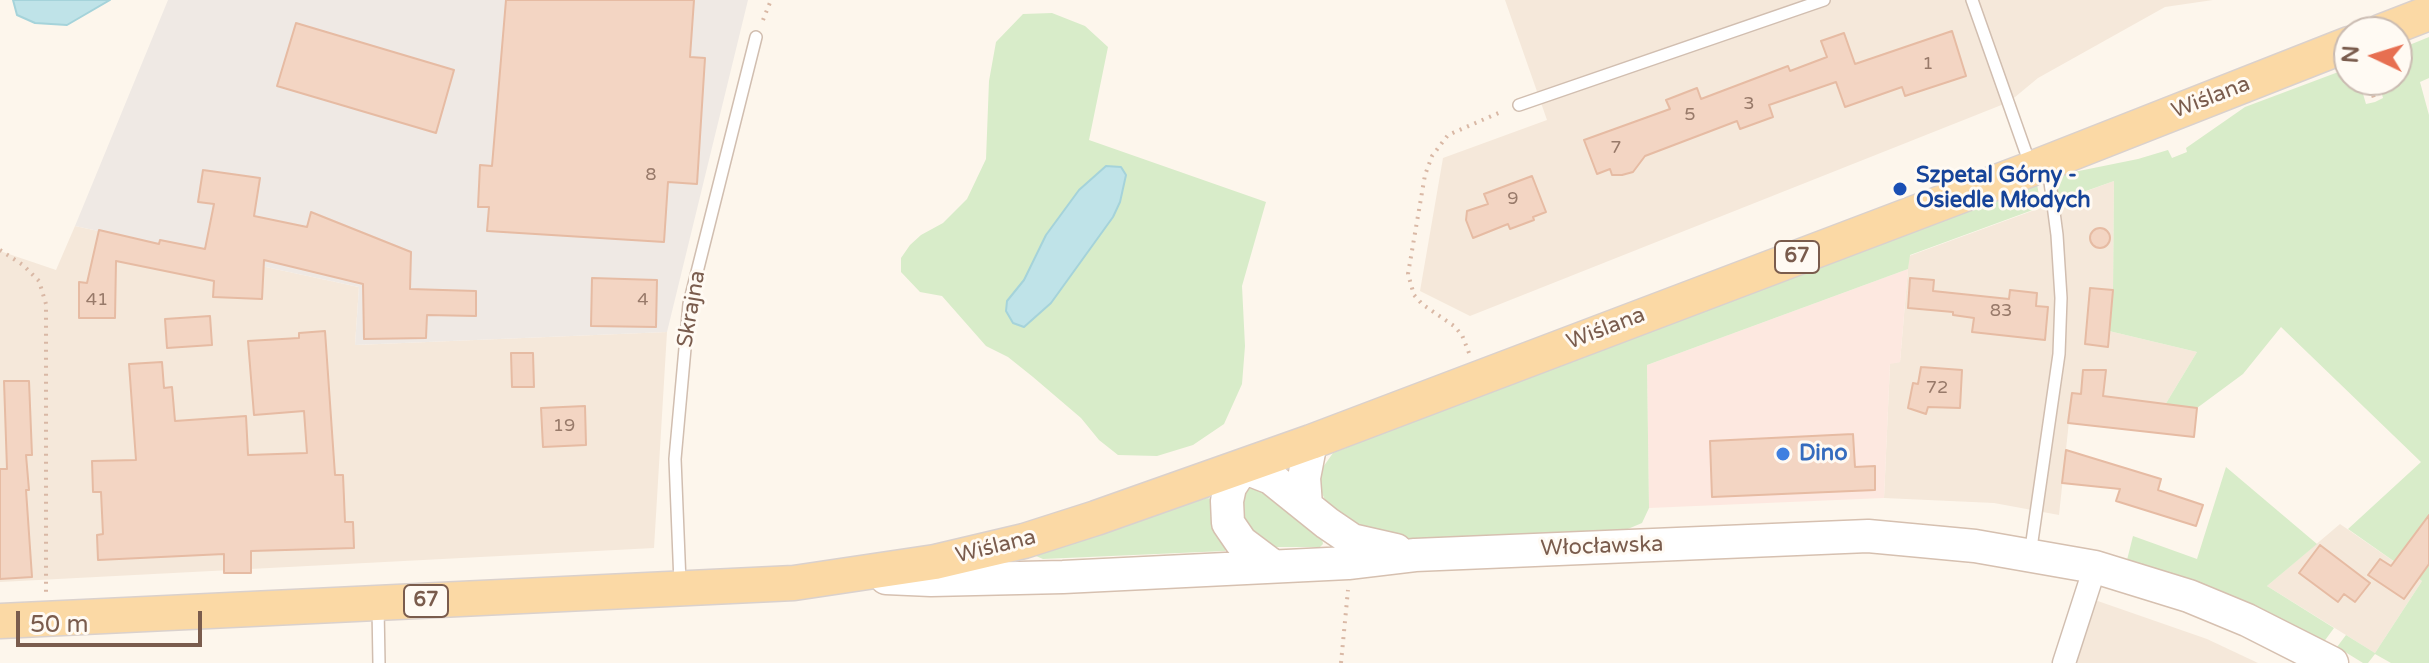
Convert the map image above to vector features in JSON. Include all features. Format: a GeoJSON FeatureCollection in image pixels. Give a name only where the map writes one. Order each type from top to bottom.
{"type":"FeatureCollection","features":[{"type":"Feature","properties":{"kind":"main road","name":"Wiślana"},"geometry":{"type":"LineString","coordinates":[[851,576],[935,562],[1024,541],[1243,467],[2333,50]]}},
{"type":"Feature","properties":{"kind":"main road"},"geometry":{"type":"LineString","coordinates":[[1306,505],[1304,478],[1311,442]]}},
{"type":"Feature","properties":{"kind":"main road"},"geometry":{"type":"LineString","coordinates":[[1273,566],[1241,542],[1228,523],[1230,487],[1243,467],[1271,478],[1352,540],[1415,555]]}},
{"type":"Feature","properties":{"kind":"main road","name":"Włocławska"},"geometry":{"type":"LineString","coordinates":[[851,576],[975,579],[1348,563],[1415,555],[1868,536],[1921,540],[2095,567],[2189,596],[2332,663]]}},
{"type":"Feature","properties":{"kind":"main road","name":"67"},"geometry":{"type":"LineString","coordinates":[[0,621],[794,583],[851,576]]}},
{"type":"Feature","properties":{"kind":"street"},"geometry":{"type":"LineString","coordinates":[[2064,663],[2095,567]]}},
{"type":"Feature","properties":{"kind":"lane"},"geometry":{"type":"LineString","coordinates":[[1519,105],[1824,0]]}},
{"type":"Feature","properties":{"kind":"lane"},"geometry":{"type":"LineString","coordinates":[[1972,0],[2039,165],[2057,235],[2061,298],[2059,354],[2030,555]]}},
{"type":"Feature","properties":{"kind":"lane","name":"Skrajna"},"geometry":{"type":"LineString","coordinates":[[680,588],[675,459],[689,304],[756,37]]}},
{"type":"Feature","properties":{"kind":"lane"},"geometry":{"type":"LineString","coordinates":[[378,603],[379,663]]}},
{"type":"Feature","properties":{"kind":"path"},"geometry":{"type":"LineString","coordinates":[[2373,96],[2375,102]]}},
{"type":"Feature","properties":{"kind":"path"},"geometry":{"type":"LineString","coordinates":[[1472,379],[1469,353],[1462,335],[1414,295],[1408,274],[1425,175],[1432,156],[1448,135],[1519,105]]}},
{"type":"Feature","properties":{"kind":"path"},"geometry":{"type":"LineString","coordinates":[[0,250],[23,265],[39,281],[46,304],[46,618]]}},
{"type":"Feature","properties":{"kind":"path"},"geometry":{"type":"LineString","coordinates":[[1341,663],[1348,563]]}},
{"type":"Feature","properties":{"kind":"shaded area"},"geometry":{"type":"Polygon","coordinates":[[[168,0],[748,0],[667,332],[355,345],[359,287],[75,226],[168,0]]]}},
{"type":"Feature","properties":{"kind":"shaded area"},"geometry":{"type":"Polygon","coordinates":[[[1505,0],[2213,0],[2165,7],[2038,78],[2009,102],[1470,316],[1420,291],[1443,158],[1547,120],[1505,0]]]}},
{"type":"Feature","properties":{"kind":"shaded area"},"geometry":{"type":"Polygon","coordinates":[[[2114,181],[2113,290],[2109,331],[2197,352],[2165,405],[2072,393],[2059,515],[1994,503],[1884,498],[1890,363],[1900,362],[1909,256],[2114,181]]]}},
{"type":"Feature","properties":{"kind":"shaded area"},"geometry":{"type":"Polygon","coordinates":[[[75,226],[359,287],[355,345],[667,332],[654,548],[0,582],[0,251],[56,270],[75,226]]]}},
{"type":"Feature","properties":{"kind":"shaded area"},"geometry":{"type":"Polygon","coordinates":[[[1908,269],[1900,362],[1890,364],[1884,498],[1649,508],[1647,365],[1908,269]]]}},
{"type":"Feature","properties":{"kind":"shaded area"},"geometry":{"type":"Polygon","coordinates":[[[2340,524],[2422,581],[2375,653],[2267,586],[2340,524]]]}},
{"type":"Feature","properties":{"kind":"shaded area"},"geometry":{"type":"Polygon","coordinates":[[[2092,599],[2207,639],[2258,663],[2072,663],[2092,599]]]}},
{"type":"Feature","properties":{"kind":"green space"},"geometry":{"type":"Polygon","coordinates":[[[1052,13],[1085,26],[1108,47],[1089,140],[1266,202],[1242,286],[1245,346],[1242,384],[1224,424],[1193,445],[1157,456],[1118,455],[1033,377],[1008,357],[986,346],[942,296],[920,292],[901,272],[901,258],[910,245],[943,223],[967,199],[986,159],[989,81],[996,42],[1023,14],[1052,13]]]}},
{"type":"Feature","properties":{"kind":"green space"},"geometry":{"type":"Polygon","coordinates":[[[2429,37],[2429,78],[2420,82],[2429,115],[2429,663],[2391,663],[2375,654],[2368,663],[2363,663],[2337,647],[2346,635],[2375,653],[2422,581],[2348,529],[2421,462],[2281,327],[2243,374],[2197,408],[2165,405],[2197,352],[2109,331],[2113,290],[2114,181],[2058,201],[2054,176],[2168,150],[2172,158],[2187,152],[2186,148],[2245,107],[2333,74],[2333,96],[2364,96],[2366,104],[2382,96],[2413,96],[2413,44],[2429,37]]]}},
{"type":"Feature","properties":{"kind":"green space"},"geometry":{"type":"Polygon","coordinates":[[[2037,184],[2041,207],[1910,255],[1908,269],[1647,365],[1649,508],[1642,523],[1623,531],[1420,541],[1382,538],[1353,528],[1326,502],[1320,489],[1321,470],[1333,453],[1626,338],[2037,184]]]}},
{"type":"Feature","properties":{"kind":"green space"},"geometry":{"type":"Polygon","coordinates":[[[2226,467],[2317,544],[2267,586],[2334,628],[2323,643],[2126,564],[2133,536],[2197,559],[2226,467]]]}},
{"type":"Feature","properties":{"kind":"green space"},"geometry":{"type":"Polygon","coordinates":[[[1241,490],[1261,490],[1322,538],[1323,544],[1320,547],[1266,547],[1239,522],[1241,490]]]}},
{"type":"Feature","properties":{"kind":"green space"},"geometry":{"type":"Polygon","coordinates":[[[1207,498],[1212,499],[1227,547],[1225,551],[1043,559],[1036,556],[1038,553],[1207,498]]]}},
{"type":"Feature","properties":{"kind":"water"},"geometry":{"type":"Polygon","coordinates":[[[13,0],[110,0],[67,25],[35,23],[17,15],[13,0]]]}},
{"type":"Feature","properties":{"kind":"water"},"geometry":{"type":"Polygon","coordinates":[[[1106,166],[1121,167],[1126,175],[1113,217],[1051,303],[1024,327],[1013,323],[1006,311],[1007,301],[1024,280],[1046,235],[1079,190],[1106,166]]]}},
{"type":"Feature","properties":{"kind":"building"},"geometry":{"type":"Polygon","coordinates":[[[506,0],[694,0],[690,57],[705,58],[697,184],[668,182],[664,242],[487,231],[489,207],[478,207],[480,165],[492,166],[506,0]]]}},
{"type":"Feature","properties":{"kind":"building"},"geometry":{"type":"Polygon","coordinates":[[[296,23],[454,70],[436,133],[277,86],[296,23]]]}},
{"type":"Feature","properties":{"kind":"building"},"geometry":{"type":"Polygon","coordinates":[[[1952,31],[1966,76],[1905,96],[1902,87],[1845,107],[1836,82],[1769,105],[1773,117],[1740,129],[1737,121],[1645,156],[1633,172],[1622,175],[1612,175],[1610,169],[1597,174],[1584,140],[1670,109],[1666,100],[1697,88],[1701,99],[1788,66],[1790,71],[1827,57],[1821,41],[1844,33],[1855,64],[1952,31]]]}},
{"type":"Feature","properties":{"kind":"building"},"geometry":{"type":"Polygon","coordinates":[[[203,170],[260,178],[254,216],[307,227],[311,212],[411,252],[410,289],[476,291],[476,316],[427,315],[426,338],[364,339],[363,284],[264,260],[262,299],[213,297],[214,281],[116,261],[115,318],[79,318],[79,282],[87,283],[99,230],[159,244],[160,240],[205,249],[214,204],[198,202],[203,170]]]}},
{"type":"Feature","properties":{"kind":"building"},"geometry":{"type":"Polygon","coordinates":[[[1532,176],[1546,212],[1510,229],[1508,224],[1473,238],[1466,220],[1467,211],[1488,204],[1484,194],[1532,176]]]}},
{"type":"Feature","properties":{"kind":"building"},"geometry":{"type":"Polygon","coordinates":[[[2100,228],[2107,231],[2110,238],[2107,245],[2100,248],[2093,245],[2090,238],[2093,231],[2100,228]]]}},
{"type":"Feature","properties":{"kind":"building"},"geometry":{"type":"Polygon","coordinates":[[[592,278],[657,280],[656,327],[591,326],[592,278]]]}},
{"type":"Feature","properties":{"kind":"building"},"geometry":{"type":"Polygon","coordinates":[[[1910,278],[1934,280],[1933,291],[2009,299],[2010,290],[2037,293],[2036,306],[2048,307],[2045,340],[1972,332],[1974,318],[1953,315],[1953,312],[1908,308],[1910,278]]]}},
{"type":"Feature","properties":{"kind":"building"},"geometry":{"type":"Polygon","coordinates":[[[2090,288],[2113,290],[2108,347],[2085,344],[2090,288]]]}},
{"type":"Feature","properties":{"kind":"building"},"geometry":{"type":"Polygon","coordinates":[[[210,316],[212,345],[167,348],[165,319],[210,316]]]}},
{"type":"Feature","properties":{"kind":"building"},"geometry":{"type":"Polygon","coordinates":[[[325,331],[335,475],[343,475],[345,522],[353,522],[354,548],[251,551],[251,573],[224,573],[224,554],[98,560],[97,535],[103,534],[101,492],[93,492],[92,461],[136,460],[129,364],[162,362],[164,388],[172,387],[175,421],[246,416],[248,455],[307,453],[304,411],[254,415],[248,341],[299,338],[299,333],[325,331]]]}},
{"type":"Feature","properties":{"kind":"building"},"geometry":{"type":"Polygon","coordinates":[[[511,353],[533,353],[534,387],[512,387],[511,353]]]}},
{"type":"Feature","properties":{"kind":"building"},"geometry":{"type":"Polygon","coordinates":[[[1921,367],[1962,370],[1960,408],[1928,407],[1926,414],[1908,408],[1913,383],[1918,384],[1921,367]]]}},
{"type":"Feature","properties":{"kind":"building"},"geometry":{"type":"Polygon","coordinates":[[[2083,370],[2106,370],[2103,396],[2197,408],[2194,437],[2068,423],[2072,393],[2081,394],[2083,370]]]}},
{"type":"Feature","properties":{"kind":"building"},"geometry":{"type":"Polygon","coordinates":[[[4,381],[29,381],[32,455],[26,455],[29,490],[26,490],[32,577],[0,579],[0,469],[7,469],[4,381]]]}},
{"type":"Feature","properties":{"kind":"building"},"geometry":{"type":"Polygon","coordinates":[[[585,406],[586,445],[543,447],[541,408],[585,406]]]}},
{"type":"Feature","properties":{"kind":"building","name":"Dino"},"geometry":{"type":"Polygon","coordinates":[[[1853,434],[1855,467],[1875,466],[1875,490],[1712,497],[1710,441],[1853,434]]]}},
{"type":"Feature","properties":{"kind":"building"},"geometry":{"type":"Polygon","coordinates":[[[2066,450],[2161,479],[2158,490],[2203,505],[2196,526],[2116,501],[2120,489],[2062,483],[2066,450]]]}},
{"type":"Feature","properties":{"kind":"building"},"geometry":{"type":"Polygon","coordinates":[[[2429,515],[2429,564],[2404,599],[2368,575],[2380,559],[2391,566],[2429,515]]]}},
{"type":"Feature","properties":{"kind":"building"},"geometry":{"type":"Polygon","coordinates":[[[2320,545],[2370,583],[2355,602],[2344,594],[2338,602],[2299,573],[2320,545]]]}},
{"type":"Feature","properties":{"kind":"place","name":"Szpetal Górny - Osiedle Młodych"},"geometry":{"type":"Point","coordinates":[1900,189]}},
{"type":"Feature","properties":{"kind":"place","name":"Dino"},"geometry":{"type":"Point","coordinates":[1783,454]}}]}
